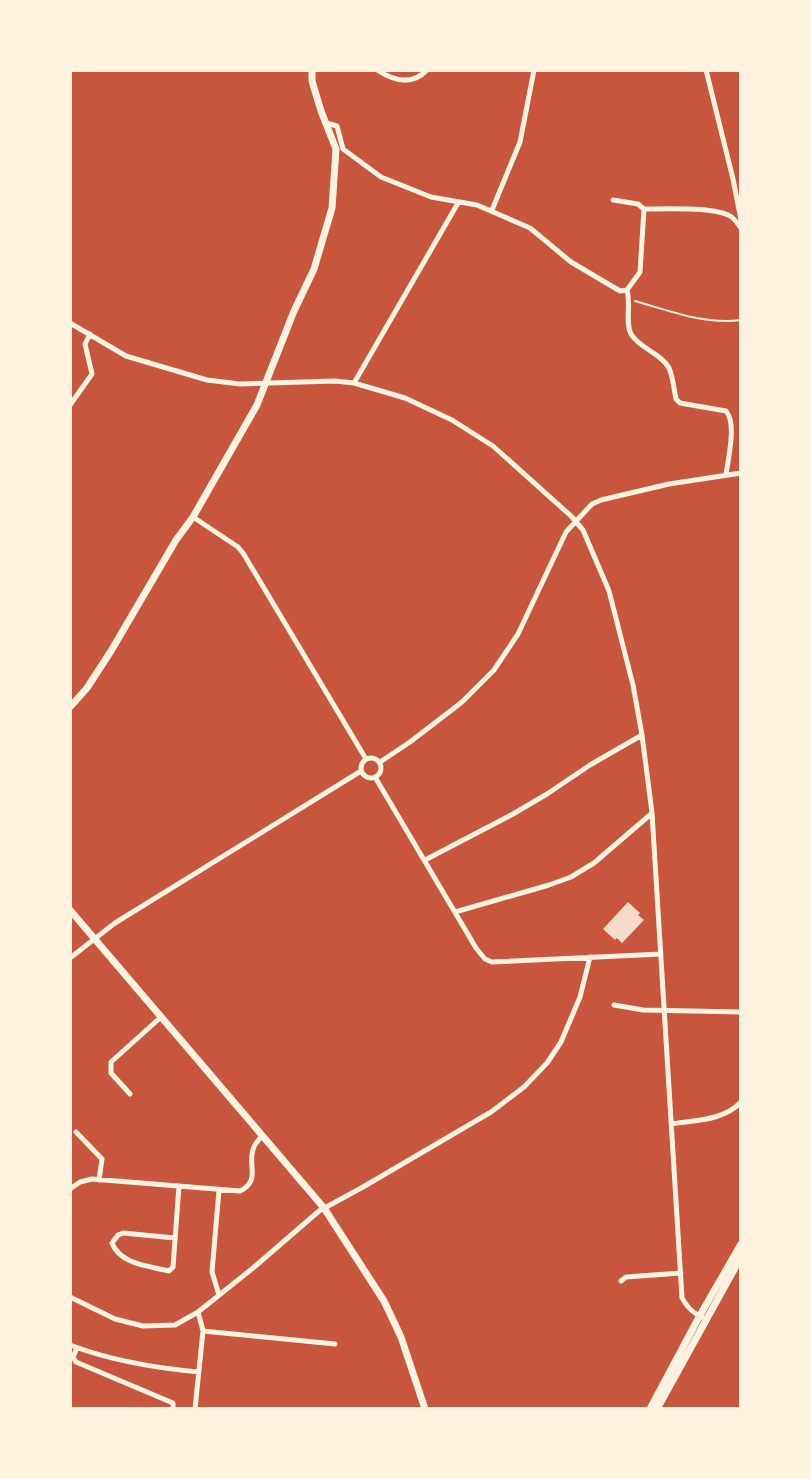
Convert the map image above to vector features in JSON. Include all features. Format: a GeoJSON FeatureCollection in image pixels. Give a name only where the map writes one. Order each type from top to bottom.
{"type":"FeatureCollection","features":[{"type":"Feature","properties":{"kind":"street"},"geometry":{"type":"LineString","coordinates":[[70,707],[104,662],[257,405],[314,269],[332,208],[336,149],[312,81],[312,70]]}},
{"type":"Feature","properties":{"kind":"street"},"geometry":{"type":"LineString","coordinates":[[377,70],[397,81],[405,81],[414,80],[427,70]]}},
{"type":"Feature","properties":{"kind":"street"},"geometry":{"type":"LineString","coordinates":[[492,210],[520,142],[534,70]]}},
{"type":"Feature","properties":{"kind":"street"},"geometry":{"type":"LineString","coordinates":[[706,70],[741,220]]}},
{"type":"Feature","properties":{"kind":"street"},"geometry":{"type":"LineString","coordinates":[[326,123],[337,126],[343,149],[381,177],[431,197],[492,210],[530,228],[571,262],[620,291],[627,290],[640,272],[644,209]]}},
{"type":"Feature","properties":{"kind":"street"},"geometry":{"type":"LineString","coordinates":[[613,200],[638,204],[644,209],[725,213],[741,228]]}},
{"type":"Feature","properties":{"kind":"street"},"geometry":{"type":"LineString","coordinates":[[354,383],[458,203]]}},
{"type":"Feature","properties":{"kind":"street"},"geometry":{"type":"LineString","coordinates":[[627,290],[630,300],[629,329],[638,342],[666,364],[671,372],[676,399],[680,403],[730,414],[732,424],[726,475]]}},
{"type":"Feature","properties":{"kind":"street"},"geometry":{"type":"LineString","coordinates":[[70,323],[126,356],[180,373],[240,384],[354,383],[405,398],[452,420],[493,446],[576,520],[583,530],[609,591],[642,735],[652,813],[682,1298],[687,1307],[703,1318]]}},
{"type":"Feature","properties":{"kind":"street"},"geometry":{"type":"LineString","coordinates":[[70,405],[92,374],[85,344],[90,334]]}},
{"type":"Feature","properties":{"kind":"street"},"geometry":{"type":"LineString","coordinates":[[380,762],[462,702],[494,670],[518,634],[566,532],[592,504],[669,484],[741,473]]}},
{"type":"Feature","properties":{"kind":"street"},"geometry":{"type":"LineString","coordinates":[[193,517],[243,553],[366,759]]}},
{"type":"Feature","properties":{"kind":"street"},"geometry":{"type":"LineString","coordinates":[[425,860],[524,807],[642,735]]}},
{"type":"Feature","properties":{"kind":"street"},"geometry":{"type":"LineString","coordinates":[[373,758],[380,762],[380,772],[375,777],[367,777],[361,771],[361,764],[366,759],[373,758]]}},
{"type":"Feature","properties":{"kind":"street"},"geometry":{"type":"LineString","coordinates":[[70,958],[93,939],[361,771]]}},
{"type":"Feature","properties":{"kind":"street"},"geometry":{"type":"LineString","coordinates":[[375,777],[476,948],[488,960],[661,954]]}},
{"type":"Feature","properties":{"kind":"street"},"geometry":{"type":"LineString","coordinates":[[455,912],[571,877],[594,863],[652,813]]}},
{"type":"Feature","properties":{"kind":"street"},"geometry":{"type":"LineString","coordinates":[[70,910],[324,1208],[384,1301],[401,1337],[425,1409]]}},
{"type":"Feature","properties":{"kind":"street"},"geometry":{"type":"LineString","coordinates":[[70,1297],[115,1319],[143,1326],[175,1325],[198,1312],[324,1208],[491,1112],[530,1081],[561,1042],[580,997],[590,957]]}},
{"type":"Feature","properties":{"kind":"street"},"geometry":{"type":"LineString","coordinates":[[614,1005],[643,1010],[741,1012]]}},
{"type":"Feature","properties":{"kind":"street"},"geometry":{"type":"LineString","coordinates":[[130,1094],[111,1073],[111,1062],[161,1017]]}},
{"type":"Feature","properties":{"kind":"street"},"geometry":{"type":"LineString","coordinates":[[671,1124],[720,1117],[741,1102]]}},
{"type":"Feature","properties":{"kind":"street"},"geometry":{"type":"LineString","coordinates":[[76,1132],[102,1159],[99,1180]]}},
{"type":"Feature","properties":{"kind":"street"},"geometry":{"type":"LineString","coordinates":[[70,1189],[92,1179],[240,1191],[248,1187],[252,1178],[252,1149],[262,1135]]}},
{"type":"Feature","properties":{"kind":"street"},"geometry":{"type":"LineString","coordinates":[[175,1238],[123,1233],[112,1243],[116,1252],[131,1261],[169,1271],[173,1267],[179,1186]]}},
{"type":"Feature","properties":{"kind":"street"},"geometry":{"type":"LineString","coordinates":[[219,1190],[212,1272],[219,1295]]}},
{"type":"Feature","properties":{"kind":"street"},"geometry":{"type":"LineString","coordinates":[[657,1409],[741,1244]]}},
{"type":"Feature","properties":{"kind":"street"},"geometry":{"type":"LineString","coordinates":[[650,1409],[741,1257]]}},
{"type":"Feature","properties":{"kind":"street"},"geometry":{"type":"LineString","coordinates":[[621,1281],[626,1277],[681,1273]]}},
{"type":"Feature","properties":{"kind":"street"},"geometry":{"type":"LineString","coordinates":[[195,1409],[203,1331],[198,1312]]}},
{"type":"Feature","properties":{"kind":"street"},"geometry":{"type":"LineString","coordinates":[[203,1331],[335,1344]]}},
{"type":"Feature","properties":{"kind":"street"},"geometry":{"type":"LineString","coordinates":[[173,1409],[173,1403],[76,1362],[73,1346],[125,1362],[199,1372]]}},
{"type":"Feature","properties":{"kind":"path"},"geometry":{"type":"LineString","coordinates":[[630,300],[704,320],[741,320]]}},
{"type":"Feature","properties":{"kind":"building"},"geometry":{"type":"Polygon","coordinates":[[[628,902],[644,920],[622,943],[603,929],[628,902]]]}}]}
